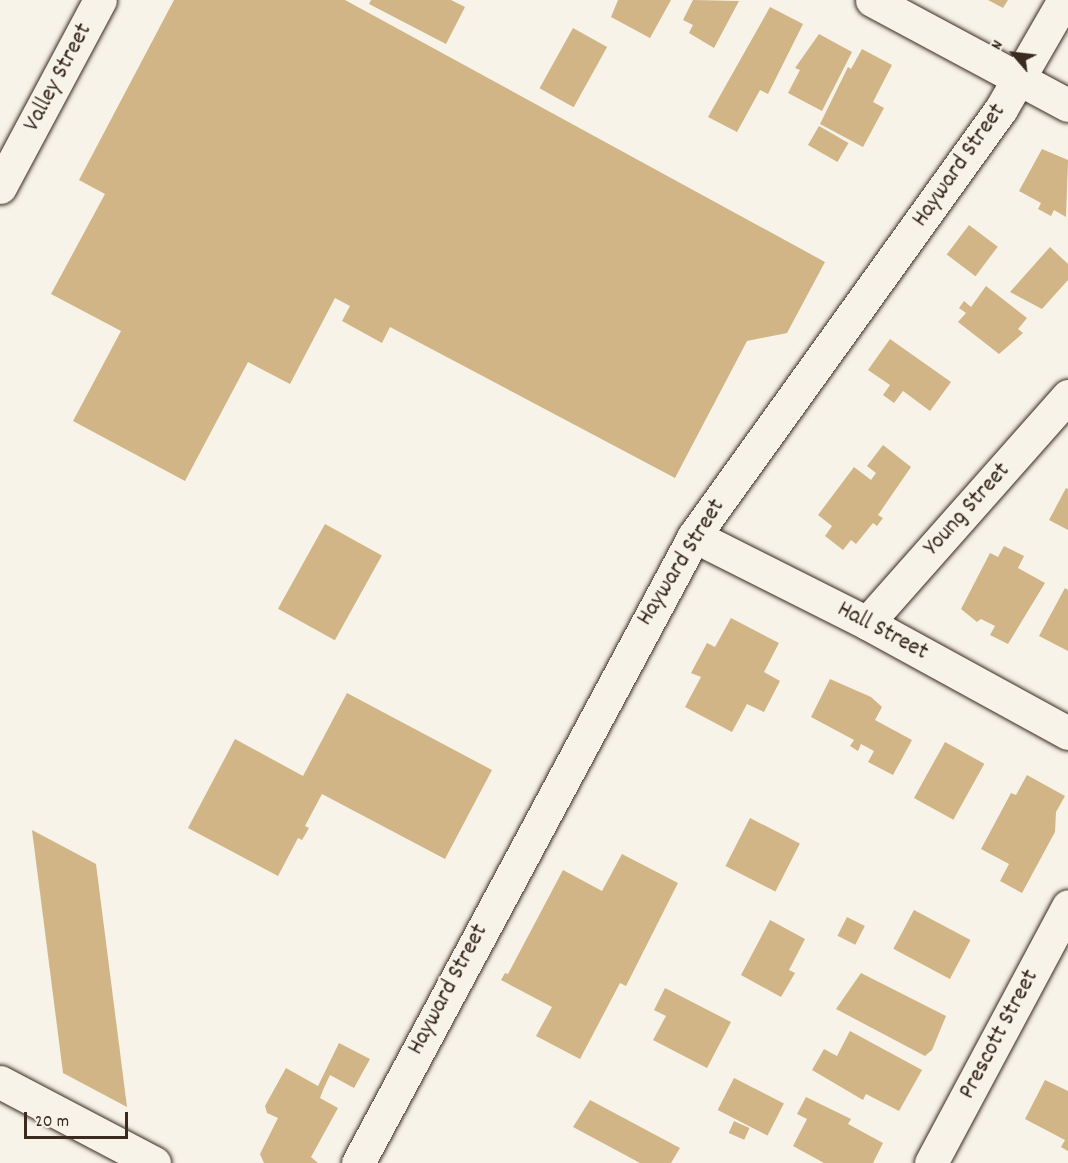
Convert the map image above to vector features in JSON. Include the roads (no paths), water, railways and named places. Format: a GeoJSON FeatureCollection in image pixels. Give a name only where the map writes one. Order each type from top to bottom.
{"type":"FeatureCollection","features":[{"type":"Feature","properties":{"kind":"street","name":"Valley Street"},"geometry":{"type":"LineString","coordinates":[[0,187],[100,0]]}},
{"type":"Feature","properties":{"kind":"street"},"geometry":{"type":"LineString","coordinates":[[872,0],[1068,105]]}},
{"type":"Feature","properties":{"kind":"street","name":"Hayward Street"},"geometry":{"type":"LineString","coordinates":[[358,1163],[694,536],[1020,79],[1064,0]]}},
{"type":"Feature","properties":{"kind":"street","name":"Young Street"},"geometry":{"type":"LineString","coordinates":[[867,622],[1068,396]]}},
{"type":"Feature","properties":{"kind":"street","name":"Hall Street"},"geometry":{"type":"LineString","coordinates":[[694,536],[867,622],[1068,733]]}},
{"type":"Feature","properties":{"kind":"street","name":"Prescott Street"},"geometry":{"type":"LineString","coordinates":[[931,1163],[1068,906]]}},
{"type":"Feature","properties":{"kind":"street"},"geometry":{"type":"LineString","coordinates":[[0,1083],[154,1163]]}}]}
